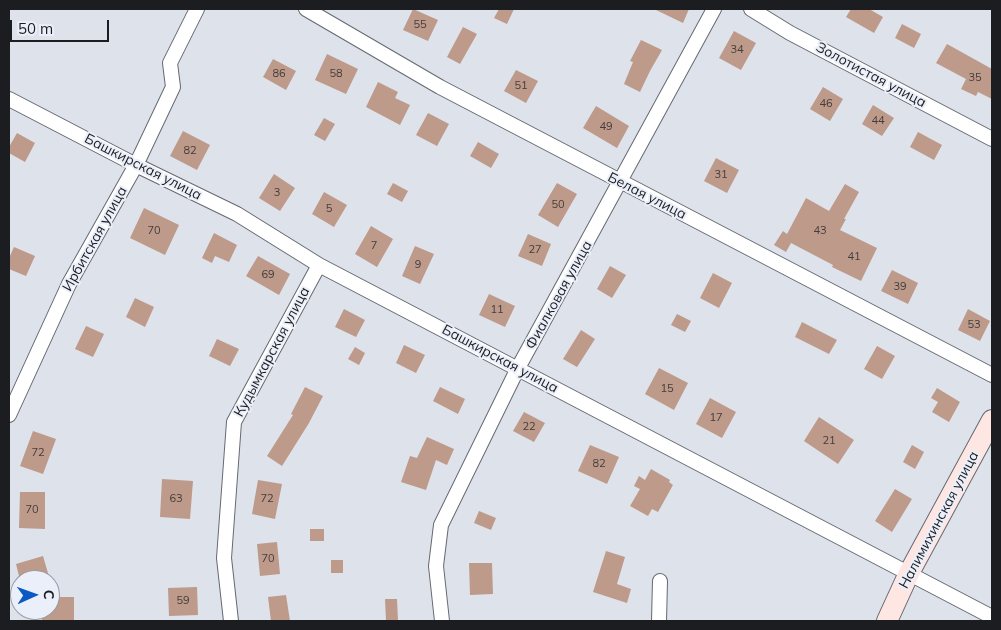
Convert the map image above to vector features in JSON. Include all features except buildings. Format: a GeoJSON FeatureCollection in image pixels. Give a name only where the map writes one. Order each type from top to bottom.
{"type":"FeatureCollection","features":[{"type":"Feature","properties":{"kind":"street","name":"Ирбитская улица"},"geometry":{"type":"LineString","coordinates":[[9,415],[69,284],[136,164],[173,87],[170,63],[196,9]]}},
{"type":"Feature","properties":{"kind":"street","name":"Белая улица"},"geometry":{"type":"LineString","coordinates":[[306,9],[440,87],[992,375]]}},
{"type":"Feature","properties":{"kind":"street","name":"Фиалковая улица"},"geometry":{"type":"LineString","coordinates":[[442,621],[436,566],[441,524],[518,368],[714,9]]}},
{"type":"Feature","properties":{"kind":"street","name":"Золотистая улица"},"geometry":{"type":"LineString","coordinates":[[751,9],[790,33],[992,139]]}},
{"type":"Feature","properties":{"kind":"street","name":"Башкирская улица"},"geometry":{"type":"LineString","coordinates":[[9,99],[237,214],[320,265],[992,617]]}},
{"type":"Feature","properties":{"kind":"street","name":"Кудымкарская улица"},"geometry":{"type":"LineString","coordinates":[[231,621],[224,558],[234,422],[320,265]]}},
{"type":"Feature","properties":{"kind":"street","name":"Налимихинская улица"},"geometry":{"type":"LineString","coordinates":[[887,621],[909,573],[992,420]]}},
{"type":"Feature","properties":{"kind":"street"},"geometry":{"type":"LineString","coordinates":[[659,621],[660,581]]}}]}
